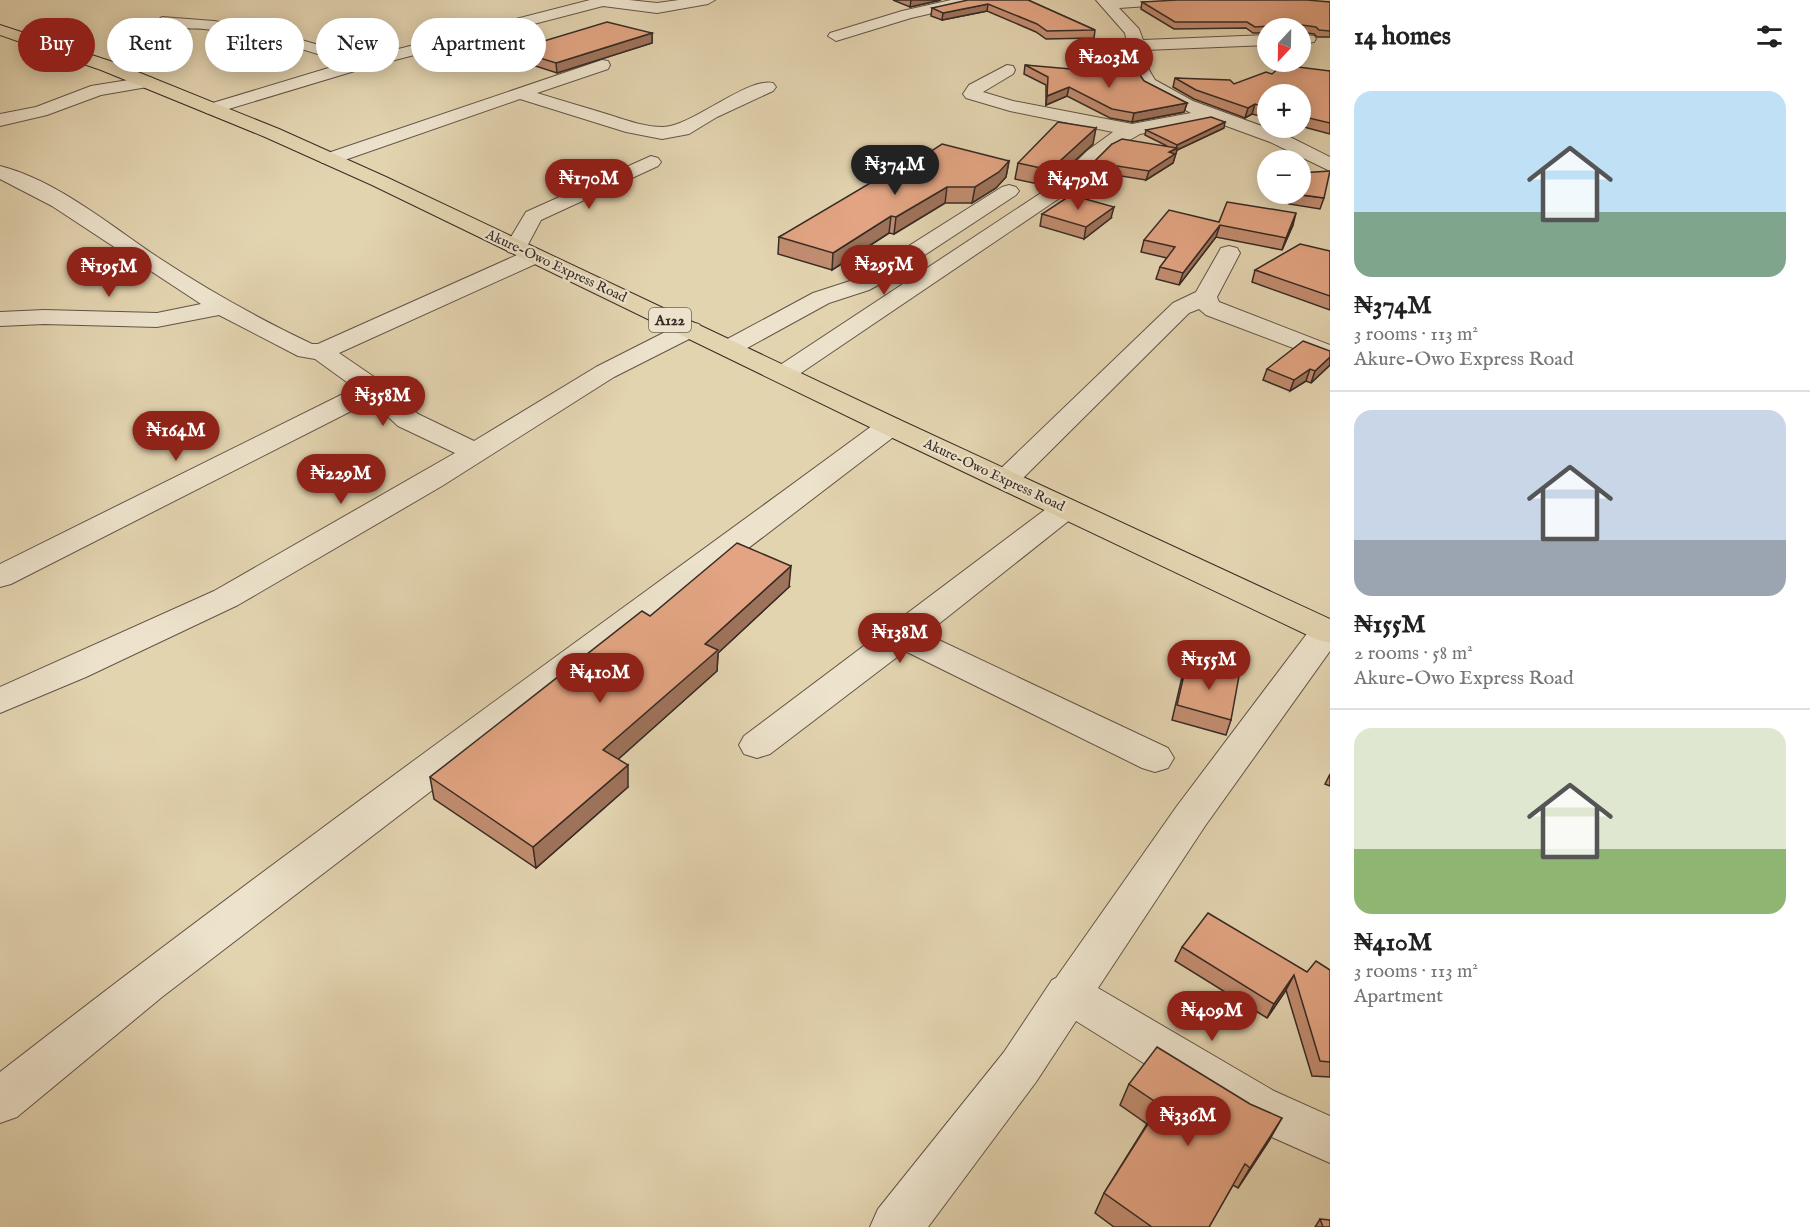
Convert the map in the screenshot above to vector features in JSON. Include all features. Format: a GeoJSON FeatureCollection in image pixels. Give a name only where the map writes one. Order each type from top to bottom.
{"type":"FeatureCollection","features":[{"type":"Feature","properties":{"kind":"highway","name":"Akure-Owo Express Road"},"geometry":{"type":"LineString","coordinates":[[0,30],[107,66],[330,159],[1328,632]]}},
{"type":"Feature","properties":{"kind":"street"},"geometry":{"type":"LineString","coordinates":[[399,53],[603,1],[657,8],[708,0]]}},
{"type":"Feature","properties":{"kind":"street"},"geometry":{"type":"LineString","coordinates":[[836,36],[907,14],[971,0]]}},
{"type":"Feature","properties":{"kind":"street"},"geometry":{"type":"LineString","coordinates":[[1106,2],[1178,0]]}},
{"type":"Feature","properties":{"kind":"street"},"geometry":{"type":"LineString","coordinates":[[1106,2],[1133,32],[1141,70],[1149,83],[1169,96],[1277,138],[1330,165]]}},
{"type":"Feature","properties":{"kind":"street"},"geometry":{"type":"LineString","coordinates":[[193,23],[225,25],[316,47]]}},
{"type":"Feature","properties":{"kind":"street"},"geometry":{"type":"LineString","coordinates":[[1137,45],[1257,40]]}},
{"type":"Feature","properties":{"kind":"street"},"geometry":{"type":"LineString","coordinates":[[330,159],[602,65]]}},
{"type":"Feature","properties":{"kind":"street"},"geometry":{"type":"LineString","coordinates":[[1007,70],[975,89],[972,94],[1010,106],[1132,130],[1211,114]]}},
{"type":"Feature","properties":{"kind":"street"},"geometry":{"type":"LineString","coordinates":[[212,109],[333,72]]}},
{"type":"Feature","properties":{"kind":"street"},"geometry":{"type":"LineString","coordinates":[[0,120],[41,111],[97,90],[147,82]]}},
{"type":"Feature","properties":{"kind":"street"},"geometry":{"type":"LineString","coordinates":[[518,93],[633,128],[662,133],[682,130],[711,113],[767,87]]}},
{"type":"Feature","properties":{"kind":"street"},"geometry":{"type":"LineString","coordinates":[[783,374],[1060,189],[1093,157],[1132,130]]}},
{"type":"Feature","properties":{"kind":"street"},"geometry":{"type":"LineString","coordinates":[[0,172],[23,180],[91,220],[222,307],[307,351],[321,352],[525,252],[533,216],[651,162]]}},
{"type":"Feature","properties":{"kind":"street"},"geometry":{"type":"LineString","coordinates":[[729,348],[821,298],[861,285],[874,278],[1009,191]]}},
{"type":"Feature","properties":{"kind":"street"},"geometry":{"type":"LineString","coordinates":[[1005,480],[1181,308],[1204,297],[1229,253]]}},
{"type":"Feature","properties":{"kind":"street"},"geometry":{"type":"LineString","coordinates":[[1204,297],[1214,310],[1330,354]]}},
{"type":"Feature","properties":{"kind":"street"},"geometry":{"type":"LineString","coordinates":[[0,319],[44,317],[157,320],[222,307]]}},
{"type":"Feature","properties":{"kind":"street"},"geometry":{"type":"LineString","coordinates":[[0,701],[226,598],[363,520],[605,372],[690,329]]}},
{"type":"Feature","properties":{"kind":"street"},"geometry":{"type":"LineString","coordinates":[[321,352],[374,389],[408,420],[474,452]]}},
{"type":"Feature","properties":{"kind":"street"},"geometry":{"type":"LineString","coordinates":[[0,577],[374,389]]}},
{"type":"Feature","properties":{"kind":"street"},"geometry":{"type":"LineString","coordinates":[[0,1101],[146,984],[709,559],[890,426]]}},
{"type":"Feature","properties":{"kind":"street"},"geometry":{"type":"LineString","coordinates":[[757,745],[902,636],[1065,508]]}},
{"type":"Feature","properties":{"kind":"street"},"geometry":{"type":"LineString","coordinates":[[896,1227],[1020,1067],[1068,993],[1191,816],[1328,632]]}},
{"type":"Feature","properties":{"kind":"street"},"geometry":{"type":"LineString","coordinates":[[902,636],[1155,758]]}},
{"type":"Feature","properties":{"kind":"street"},"geometry":{"type":"LineString","coordinates":[[1068,993],[1257,1107],[1330,1140]]}},
{"type":"Feature","properties":{"kind":"building"},"geometry":{"type":"Polygon","coordinates":[[[968,0],[1028,0],[1095,30],[1047,31],[1037,24],[988,4],[943,13],[932,8],[968,0]]]}},
{"type":"Feature","properties":{"kind":"building"},"geometry":{"type":"Polygon","coordinates":[[[1307,0],[1330,2],[1330,31],[1311,26],[1311,18],[1257,18],[1257,27],[1255,27],[1247,22],[1175,22],[1142,2],[1307,0]]]}},
{"type":"Feature","properties":{"kind":"building"},"geometry":{"type":"Polygon","coordinates":[[[607,22],[652,33],[556,63],[546,60],[546,40],[607,22]]]}},
{"type":"Feature","properties":{"kind":"building"},"geometry":{"type":"Polygon","coordinates":[[[1025,65],[1140,75],[1144,81],[1187,103],[1134,113],[1112,109],[1069,87],[1047,96],[1048,77],[1025,65]]]}},
{"type":"Feature","properties":{"kind":"building"},"geometry":{"type":"Polygon","coordinates":[[[1311,69],[1330,71],[1330,123],[1311,119],[1311,84],[1257,84],[1257,105],[1248,108],[1196,90],[1175,78],[1230,80],[1234,84],[1266,72],[1272,74],[1274,72],[1311,72],[1311,69]]]}},
{"type":"Feature","properties":{"kind":"building"},"geometry":{"type":"Polygon","coordinates":[[[1211,117],[1225,122],[1177,145],[1146,130],[1211,117]]]}},
{"type":"Feature","properties":{"kind":"building"},"geometry":{"type":"Polygon","coordinates":[[[1058,122],[1096,128],[1050,170],[1018,163],[1058,122]]]}},
{"type":"Feature","properties":{"kind":"building"},"geometry":{"type":"Polygon","coordinates":[[[1122,139],[1177,148],[1169,152],[1175,154],[1149,171],[1111,165],[1093,186],[1074,182],[1112,144],[1122,139]]]}},
{"type":"Feature","properties":{"kind":"building"},"geometry":{"type":"Polygon","coordinates":[[[942,144],[1009,161],[999,172],[975,187],[947,187],[896,217],[891,216],[833,253],[779,237],[882,176],[890,178],[942,144]]]}},
{"type":"Feature","properties":{"kind":"building"},"geometry":{"type":"Polygon","coordinates":[[[1330,171],[1324,198],[1311,196],[1311,172],[1330,171]]]}},
{"type":"Feature","properties":{"kind":"building"},"geometry":{"type":"Polygon","coordinates":[[[1071,195],[1114,207],[1086,227],[1042,214],[1071,195]]]}},
{"type":"Feature","properties":{"kind":"building"},"geometry":{"type":"Polygon","coordinates":[[[1227,202],[1296,213],[1286,238],[1220,225],[1183,273],[1160,267],[1175,247],[1144,240],[1169,210],[1219,222],[1227,202]]]}},
{"type":"Feature","properties":{"kind":"building"},"geometry":{"type":"Polygon","coordinates":[[[1300,244],[1330,251],[1330,296],[1255,270],[1300,244]]]}},
{"type":"Feature","properties":{"kind":"building"},"geometry":{"type":"Polygon","coordinates":[[[1303,341],[1330,351],[1330,357],[1315,371],[1310,369],[1294,380],[1267,369],[1303,341]]]}},
{"type":"Feature","properties":{"kind":"building"},"geometry":{"type":"Polygon","coordinates":[[[737,543],[791,566],[705,644],[718,650],[603,750],[628,765],[533,847],[430,777],[642,611],[650,616],[737,543]]]}},
{"type":"Feature","properties":{"kind":"building"},"geometry":{"type":"Polygon","coordinates":[[[1187,662],[1239,676],[1231,720],[1177,705],[1187,662]]]}},
{"type":"Feature","properties":{"kind":"building"},"geometry":{"type":"Polygon","coordinates":[[[1208,913],[1307,972],[1316,961],[1330,970],[1330,1062],[1320,1061],[1294,975],[1274,1004],[1182,947],[1208,913]]]}},
{"type":"Feature","properties":{"kind":"building"},"geometry":{"type":"Polygon","coordinates":[[[1157,1047],[1250,1104],[1282,1118],[1250,1168],[1245,1164],[1209,1227],[1152,1227],[1104,1193],[1160,1105],[1129,1084],[1157,1047]]]}},
{"type":"Feature","properties":{"kind":"building"},"geometry":{"type":"Polygon","coordinates":[[[1320,1219],[1330,1220],[1330,1227],[1323,1227],[1320,1219]]]}}]}
